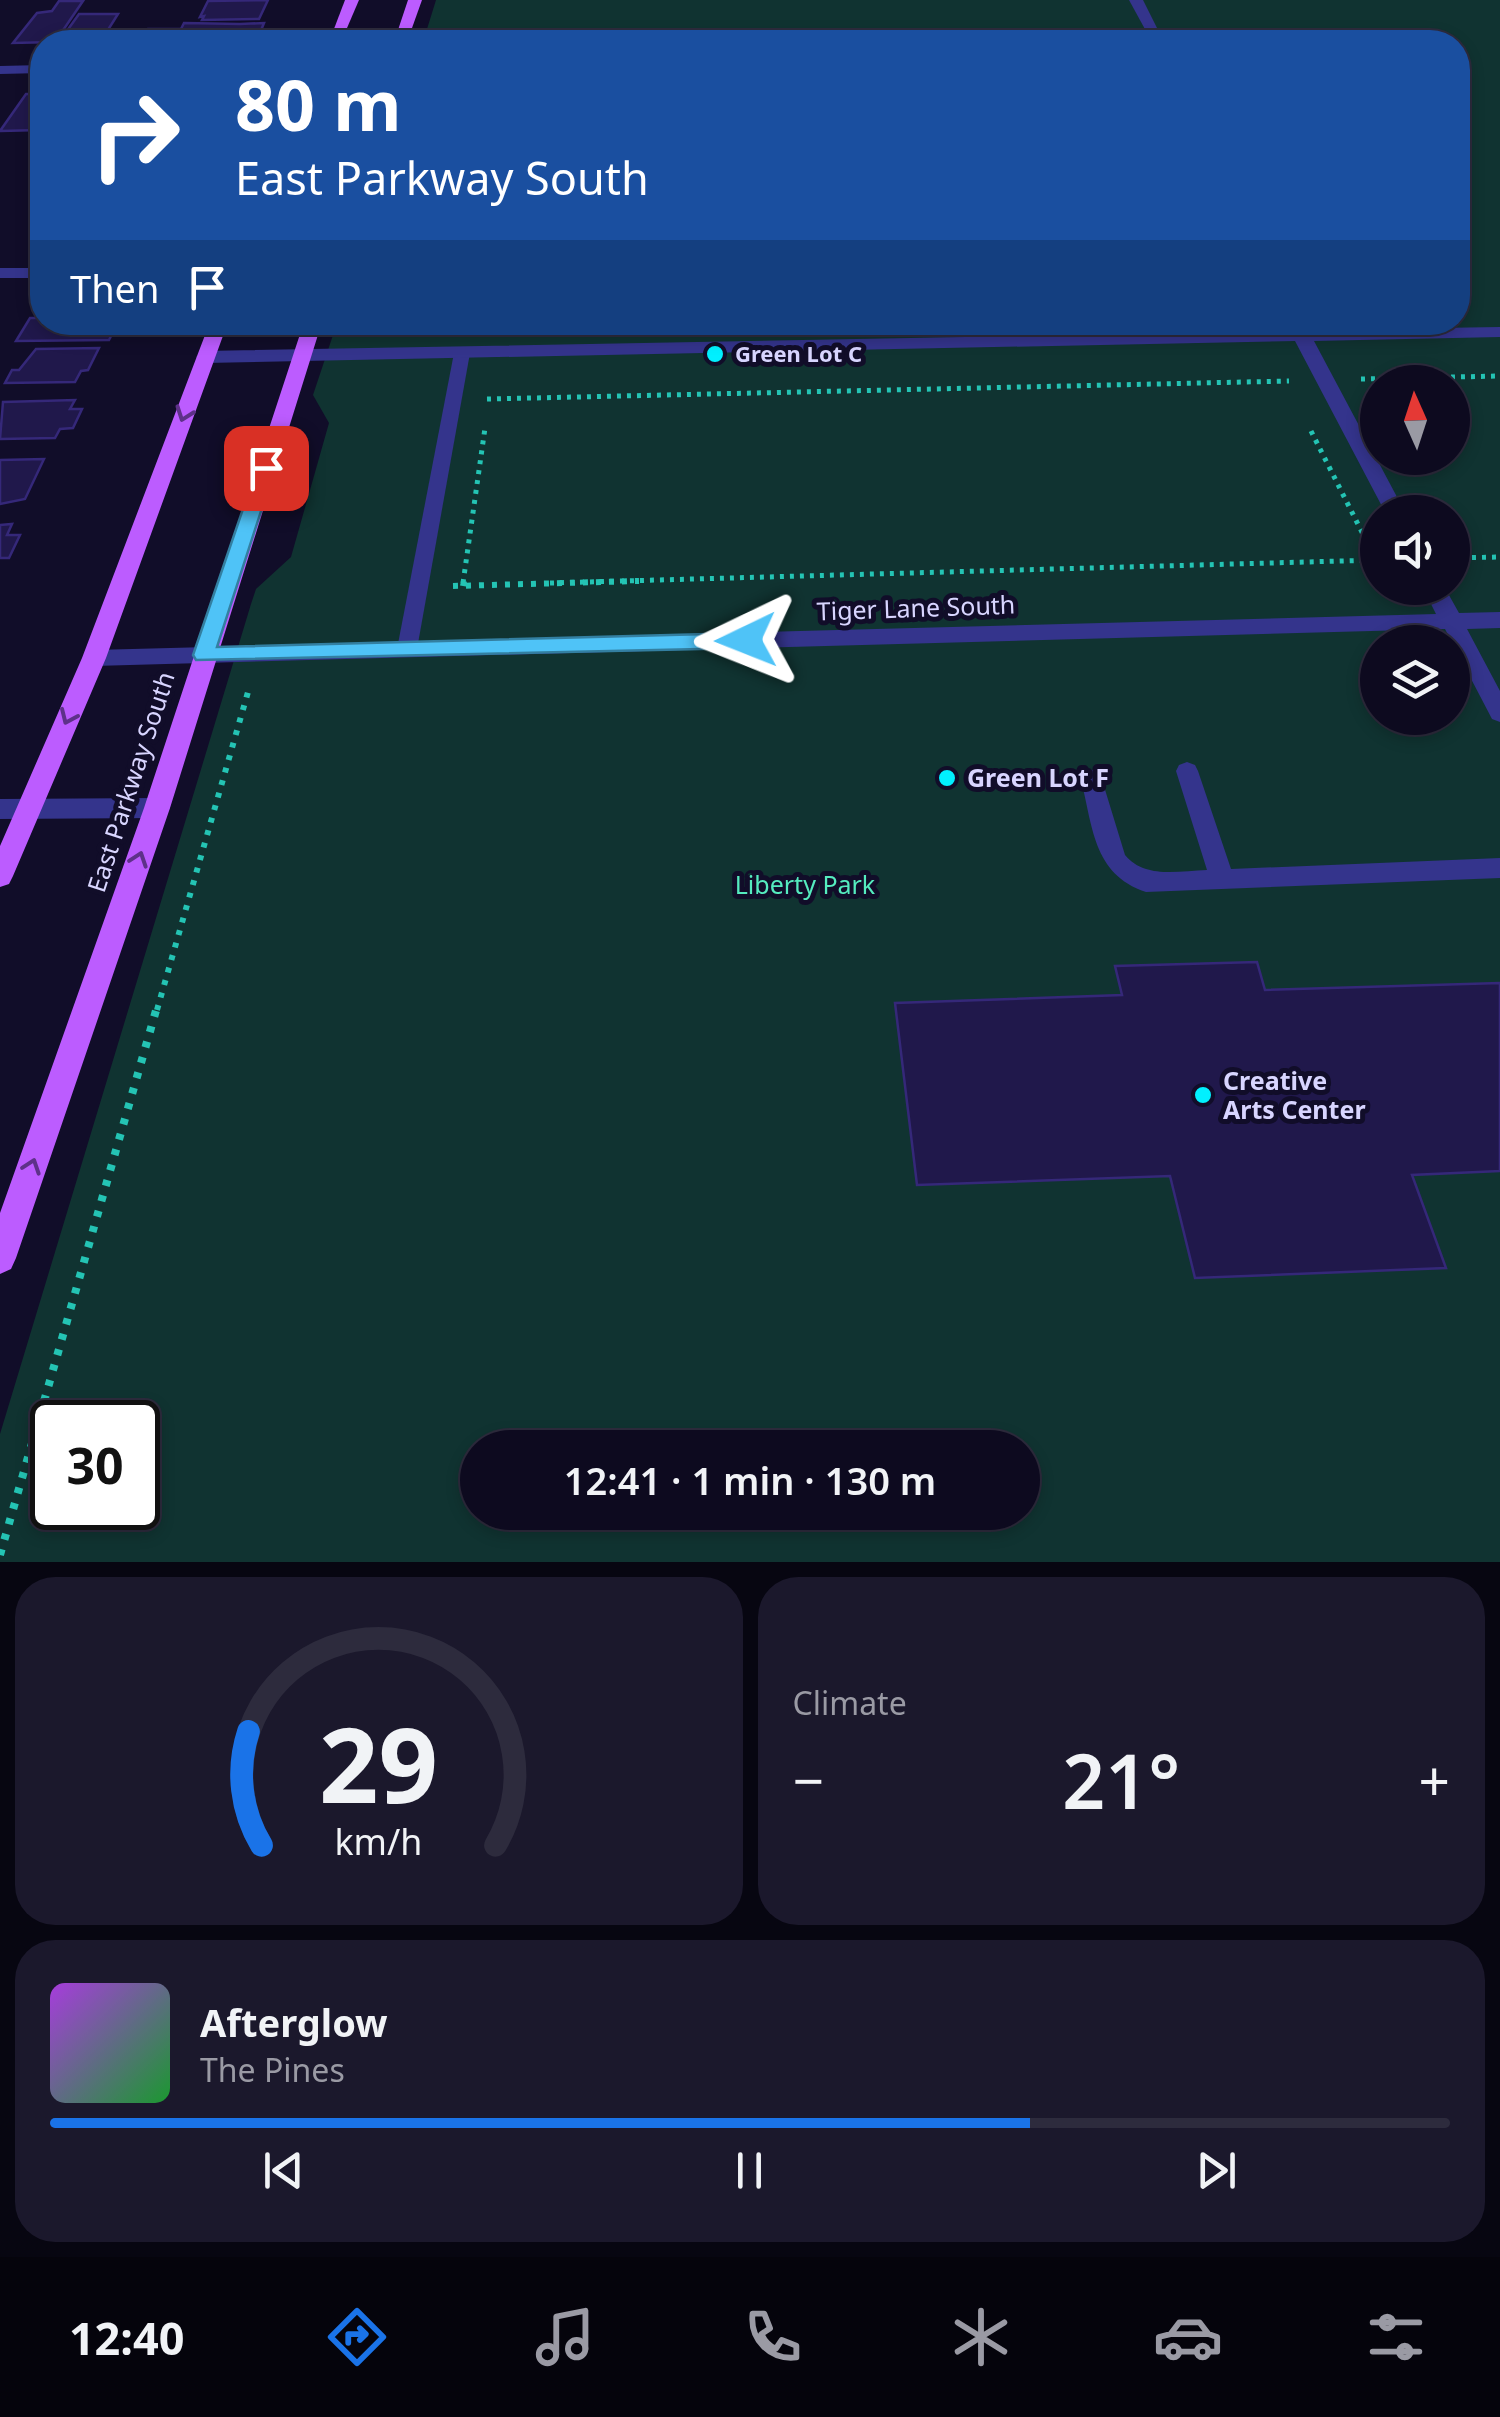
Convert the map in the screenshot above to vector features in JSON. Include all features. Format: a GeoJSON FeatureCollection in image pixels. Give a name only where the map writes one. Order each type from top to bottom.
{"type":"FeatureCollection","features":[{"type":"Feature","properties":{"kind":"main road"},"geometry":{"type":"LineString","coordinates":[[340,30],[352,0]]}},
{"type":"Feature","properties":{"kind":"main road"},"geometry":{"type":"LineString","coordinates":[[404,30],[415,0]]}},
{"type":"Feature","properties":{"kind":"main road"},"geometry":{"type":"LineString","coordinates":[[0,876],[94,658],[213,335]]}},
{"type":"Feature","properties":{"kind":"main road","name":"East Parkway South"},"geometry":{"type":"LineString","coordinates":[[0,1258],[157,808],[310,335]]}},
{"type":"Feature","properties":{"kind":"street"},"geometry":{"type":"LineString","coordinates":[[1136,0],[1152,30]]}},
{"type":"Feature","properties":{"kind":"street"},"geometry":{"type":"LineString","coordinates":[[0,70],[30,70]]}},
{"type":"Feature","properties":{"kind":"street"},"geometry":{"type":"LineString","coordinates":[[0,273],[30,273]]}},
{"type":"Feature","properties":{"kind":"street"},"geometry":{"type":"LineString","coordinates":[[1470,332],[1500,332]]}},
{"type":"Feature","properties":{"kind":"street"},"geometry":{"type":"LineString","coordinates":[[205,356],[1108,335]]}},
{"type":"Feature","properties":{"kind":"street"},"geometry":{"type":"LineString","coordinates":[[1301,335],[1385,495]]}},
{"type":"Feature","properties":{"kind":"street"},"geometry":{"type":"LineString","coordinates":[[1443,605],[1500,713]]}},
{"type":"Feature","properties":{"kind":"street","name":"Tiger Lane South"},"geometry":{"type":"LineString","coordinates":[[94,658],[1500,620]]}},
{"type":"Feature","properties":{"kind":"street"},"geometry":{"type":"LineString","coordinates":[[0,809],[157,808]]}},
{"type":"Feature","properties":{"kind":"lane"},"geometry":{"type":"LineString","coordinates":[[407,649],[462,352]]}},
{"type":"Feature","properties":{"kind":"lane"},"geometry":{"type":"LineString","coordinates":[[1187,771],[1222,878]]}},
{"type":"Feature","properties":{"kind":"lane"},"geometry":{"type":"LineString","coordinates":[[1091,776],[1114,859],[1124,870],[1146,882],[1500,868]]}},
{"type":"Feature","properties":{"kind":"path"},"geometry":{"type":"LineString","coordinates":[[454,400],[1500,376]]}},
{"type":"Feature","properties":{"kind":"path"},"geometry":{"type":"LineString","coordinates":[[1285,381],[1294,397]]}},
{"type":"Feature","properties":{"kind":"path"},"geometry":{"type":"LineString","coordinates":[[462,586],[489,399]]}},
{"type":"Feature","properties":{"kind":"path"},"geometry":{"type":"LineString","coordinates":[[1310,430],[1360,527]]}},
{"type":"Feature","properties":{"kind":"path"},"geometry":{"type":"LineString","coordinates":[[1470,556],[1500,557]]}},
{"type":"Feature","properties":{"kind":"path"},"geometry":{"type":"LineString","coordinates":[[445,586],[1360,560]]}},
{"type":"Feature","properties":{"kind":"path"},"geometry":{"type":"LineString","coordinates":[[0,1555],[253,674]]}},
{"type":"Feature","properties":{"kind":"green space","name":"Liberty Park"},"geometry":{"type":"Polygon","coordinates":[[[436,0],[1500,0],[1500,1562],[0,1562],[0,1434],[251,604],[256,589],[291,557],[329,423],[313,395],[333,335],[1470,335],[1470,30],[427,30],[436,0]]]}},
{"type":"Feature","properties":{"kind":"building"},"geometry":{"type":"Polygon","coordinates":[[[268,0],[259,19],[200,17],[208,1],[268,0]]]}},
{"type":"Feature","properties":{"kind":"building"},"geometry":{"type":"Polygon","coordinates":[[[59,1],[83,1],[63,30],[30,30],[30,43],[13,43],[37,13],[52,11],[59,1]]]}},
{"type":"Feature","properties":{"kind":"building"},"geometry":{"type":"Polygon","coordinates":[[[79,14],[118,14],[108,30],[68,30],[79,14]]]}},
{"type":"Feature","properties":{"kind":"building"},"geometry":{"type":"Polygon","coordinates":[[[184,23],[264,23],[261,30],[147,30],[181,29],[184,23]]]}},
{"type":"Feature","properties":{"kind":"building"},"geometry":{"type":"Polygon","coordinates":[[[26,94],[30,94],[30,130],[0,131],[26,94]]]}},
{"type":"Feature","properties":{"kind":"building"},"geometry":{"type":"Polygon","coordinates":[[[30,318],[30,335],[112,335],[109,340],[16,341],[30,318]]]}},
{"type":"Feature","properties":{"kind":"building"},"geometry":{"type":"Polygon","coordinates":[[[99,348],[88,370],[81,371],[75,382],[5,383],[12,370],[19,370],[36,349],[99,348]]]}},
{"type":"Feature","properties":{"kind":"building"},"geometry":{"type":"Polygon","coordinates":[[[75,400],[70,409],[82,409],[73,428],[60,429],[55,438],[0,439],[3,402],[75,400]]]}},
{"type":"Feature","properties":{"kind":"building"},"geometry":{"type":"Polygon","coordinates":[[[44,459],[25,499],[0,504],[0,460],[44,459]]]}},
{"type":"Feature","properties":{"kind":"building"},"geometry":{"type":"Polygon","coordinates":[[[12,524],[7,535],[20,535],[9,558],[0,558],[0,525],[12,524]]]}},
{"type":"Feature","properties":{"kind":"building","name":"Creative Arts Center"},"geometry":{"type":"Polygon","coordinates":[[[1257,962],[1265,990],[1500,983],[1500,1171],[1412,1175],[1446,1268],[1195,1278],[1170,1176],[917,1185],[895,1003],[1122,995],[1115,966],[1257,962]]]}},
{"type":"Feature","properties":{"kind":"place","name":"Green Lot C"},"geometry":{"type":"Point","coordinates":[715,354]}},
{"type":"Feature","properties":{"kind":"place","name":"Green Lot F"},"geometry":{"type":"Point","coordinates":[947,778]}},
{"type":"Feature","properties":{"kind":"place","name":"Creative Arts Center"},"geometry":{"type":"Point","coordinates":[1203,1095]}},
{"type":"Feature","properties":{"kind":"route"},"geometry":{"type":"LineString","coordinates":[[266,468],[204,655],[746,640]]}}]}
